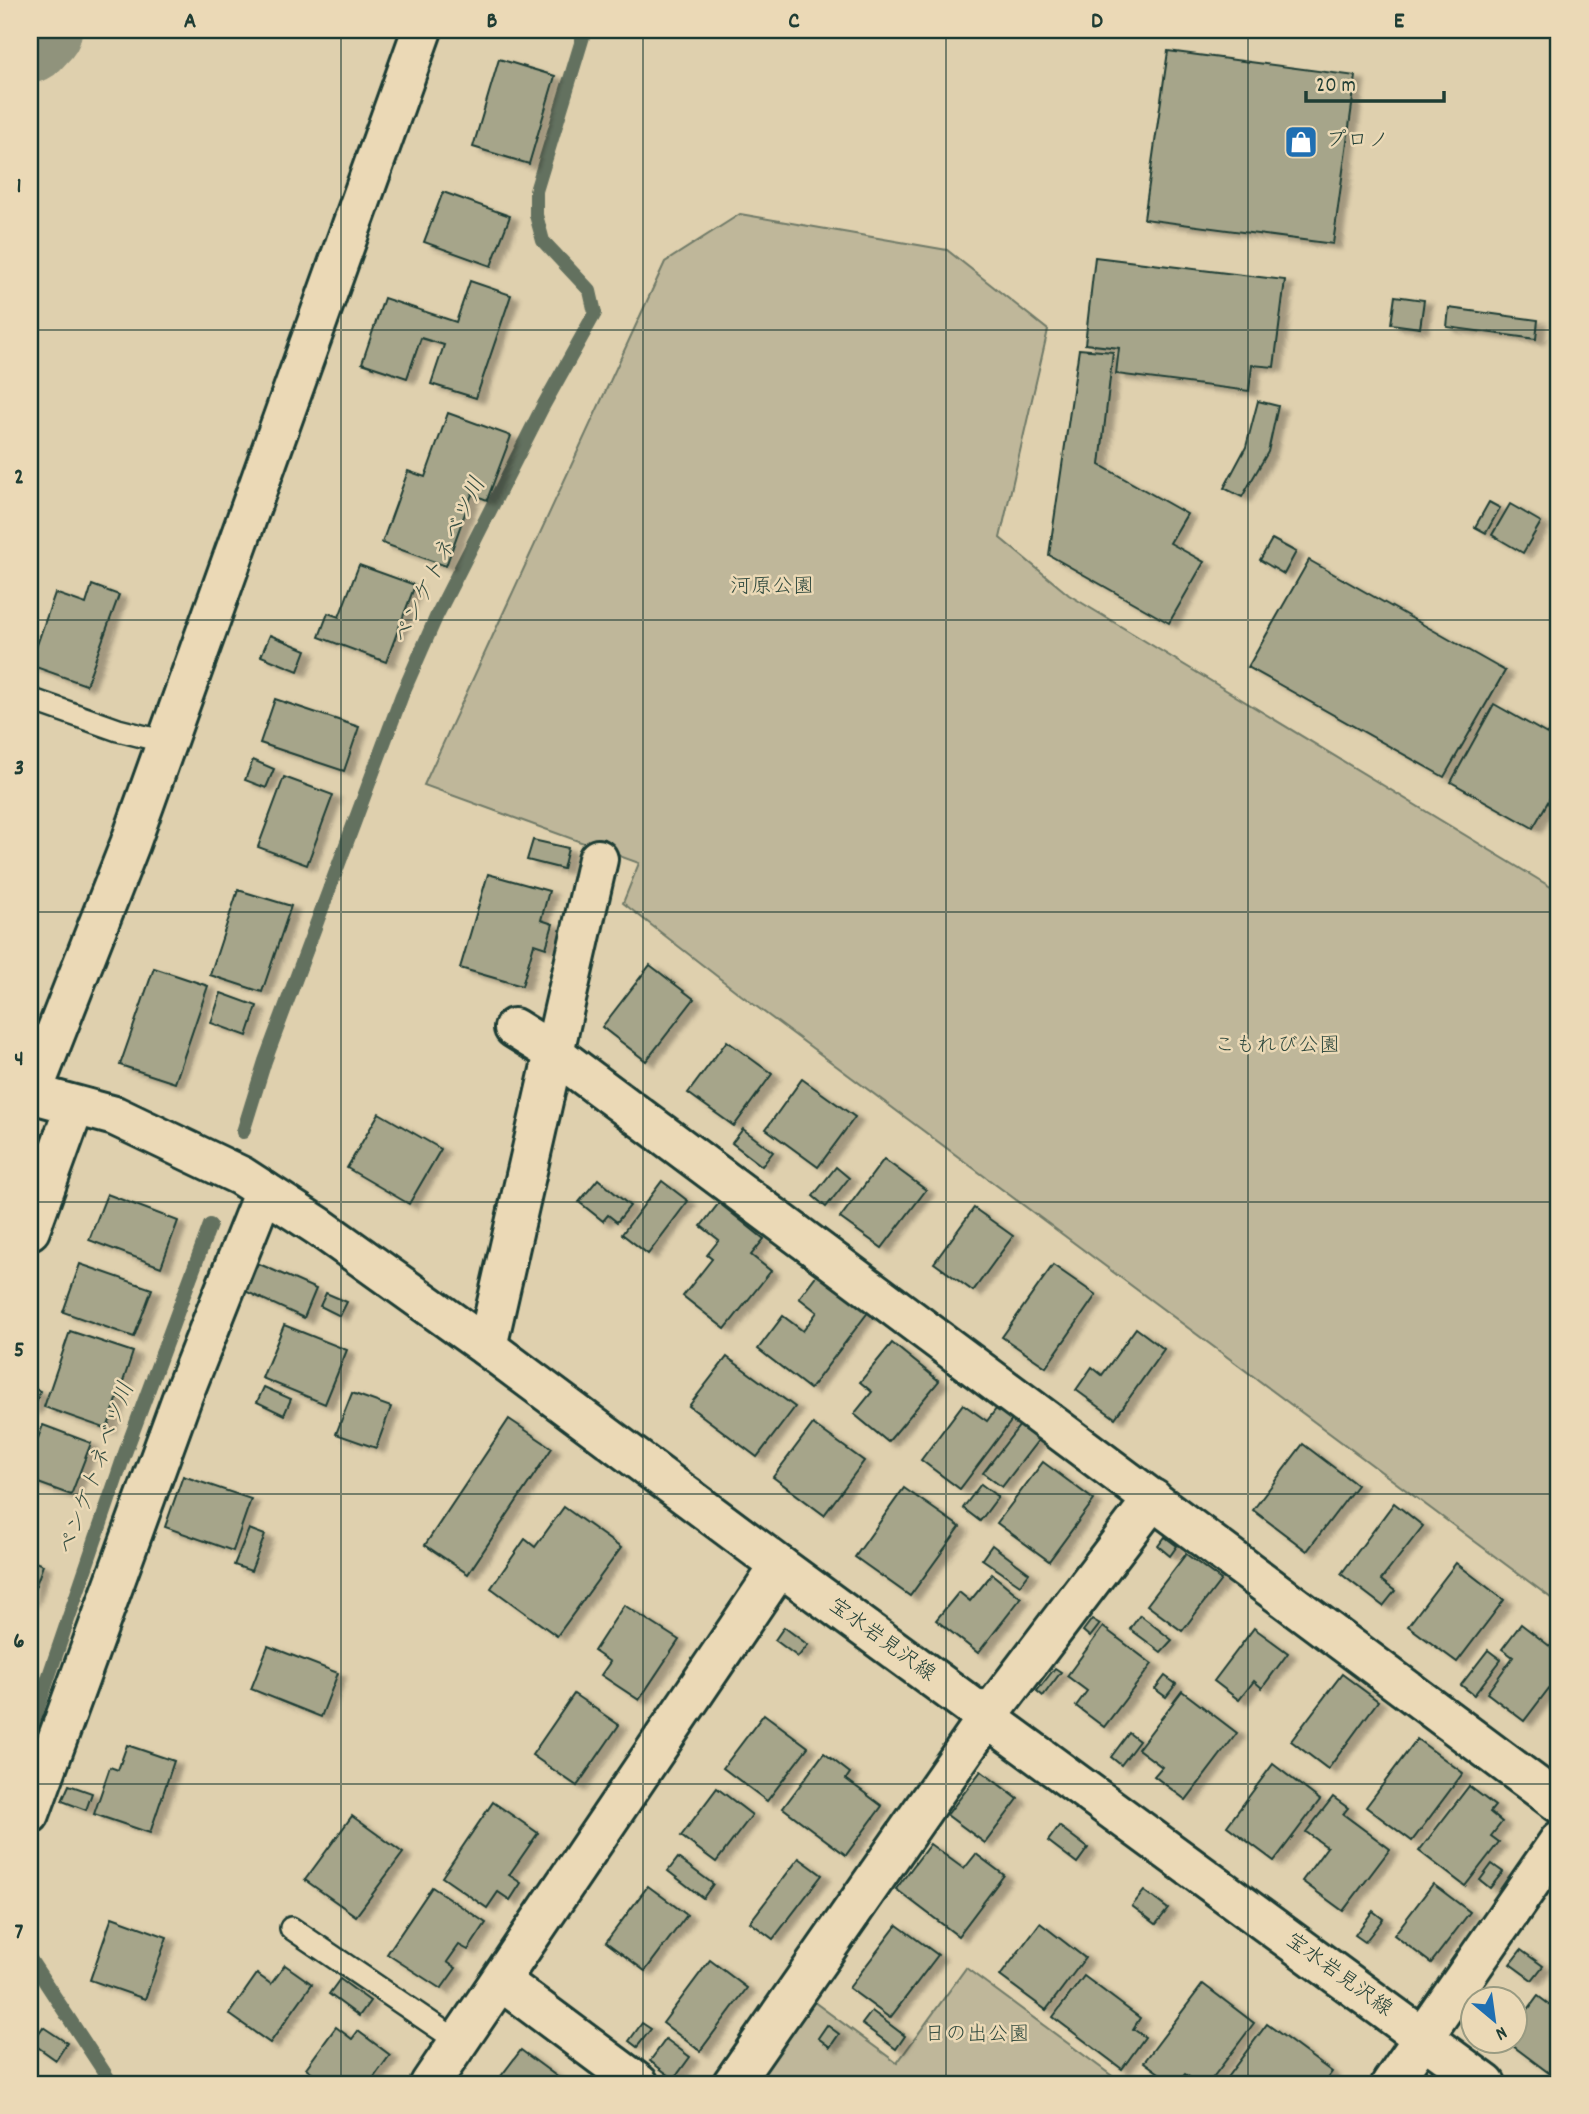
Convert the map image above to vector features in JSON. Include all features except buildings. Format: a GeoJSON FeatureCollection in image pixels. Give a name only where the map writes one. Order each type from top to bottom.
{"type":"FeatureCollection","features":[{"type":"Feature","properties":{"kind":"street"},"geometry":{"type":"LineString","coordinates":[[31,1093],[130,844],[422,30]]}},
{"type":"Feature","properties":{"kind":"street"},"geometry":{"type":"LineString","coordinates":[[487,1346],[598,859]]}},
{"type":"Feature","properties":{"kind":"street"},"geometry":{"type":"LineString","coordinates":[[514,1028],[554,1053],[1559,1803]]}},
{"type":"Feature","properties":{"kind":"street","name":"宝水岩見沢線"},"geometry":{"type":"LineString","coordinates":[[31,1093],[115,1116],[241,1176],[329,1234],[487,1346],[986,1719],[1486,2084]]}},
{"type":"Feature","properties":{"kind":"street"},"geometry":{"type":"LineString","coordinates":[[30,1230],[75,1106]]}},
{"type":"Feature","properties":{"kind":"street"},"geometry":{"type":"LineString","coordinates":[[30,1814],[183,1395],[264,1191]]}},
{"type":"Feature","properties":{"kind":"street"},"geometry":{"type":"LineString","coordinates":[[732,2084],[986,1719],[1153,1499]]}},
{"type":"Feature","properties":{"kind":"street"},"geometry":{"type":"LineString","coordinates":[[430,2084],[780,1566]]}},
{"type":"Feature","properties":{"kind":"street"},"geometry":{"type":"LineString","coordinates":[[1391,2084],[1559,1841]]}},
{"type":"Feature","properties":{"kind":"street"},"geometry":{"type":"LineString","coordinates":[[501,1981],[619,2079]]}},
{"type":"Feature","properties":{"kind":"lane"},"geometry":{"type":"LineString","coordinates":[[30,699],[118,730],[166,742]]}},
{"type":"Feature","properties":{"kind":"lane"},"geometry":{"type":"LineString","coordinates":[[291,1928],[459,2042]]}},
{"type":"Feature","properties":{"kind":"green space"},"geometry":{"type":"Polygon","coordinates":[[[740,214],[947,250],[1048,330],[1000,538],[1069,595],[1559,892],[1559,1604],[741,995],[623,903],[639,863],[424,785],[665,262],[740,214]]]}},
{"type":"Feature","properties":{"kind":"green space","name":"日の出公園"},"geometry":{"type":"Polygon","coordinates":[[[966,1968],[1123,2084],[747,2084],[810,1999],[897,2063],[966,1968]]]}},
{"type":"Feature","properties":{"kind":"waterway"},"geometry":{"type":"LineString","coordinates":[[30,42],[41,30]]}},
{"type":"Feature","properties":{"kind":"waterway","name":"ペンケトネベツ川"},"geometry":{"type":"LineString","coordinates":[[243,1132],[265,1061],[402,695],[437,615],[542,408],[595,313],[590,291],[543,241],[536,215],[536,191],[585,30]]}},
{"type":"Feature","properties":{"kind":"waterway","name":"ペンケトネベツ川"},"geometry":{"type":"LineString","coordinates":[[30,1731],[125,1453],[210,1225]]}},
{"type":"Feature","properties":{"kind":"waterway","name":"ペンケトネベツ川"},"geometry":{"type":"LineString","coordinates":[[30,1959],[112,2084]]}},
{"type":"Feature","properties":{"kind":"place","name":"プロノ"},"geometry":{"type":"Point","coordinates":[1301,142]}},
{"type":"Feature","properties":{"kind":"park label","name":"河原公園"},"geometry":{"type":"Point","coordinates":[772,588]}},
{"type":"Feature","properties":{"kind":"park label","name":"こもれび公園"},"geometry":{"type":"Point","coordinates":[1277,1047]}}]}
